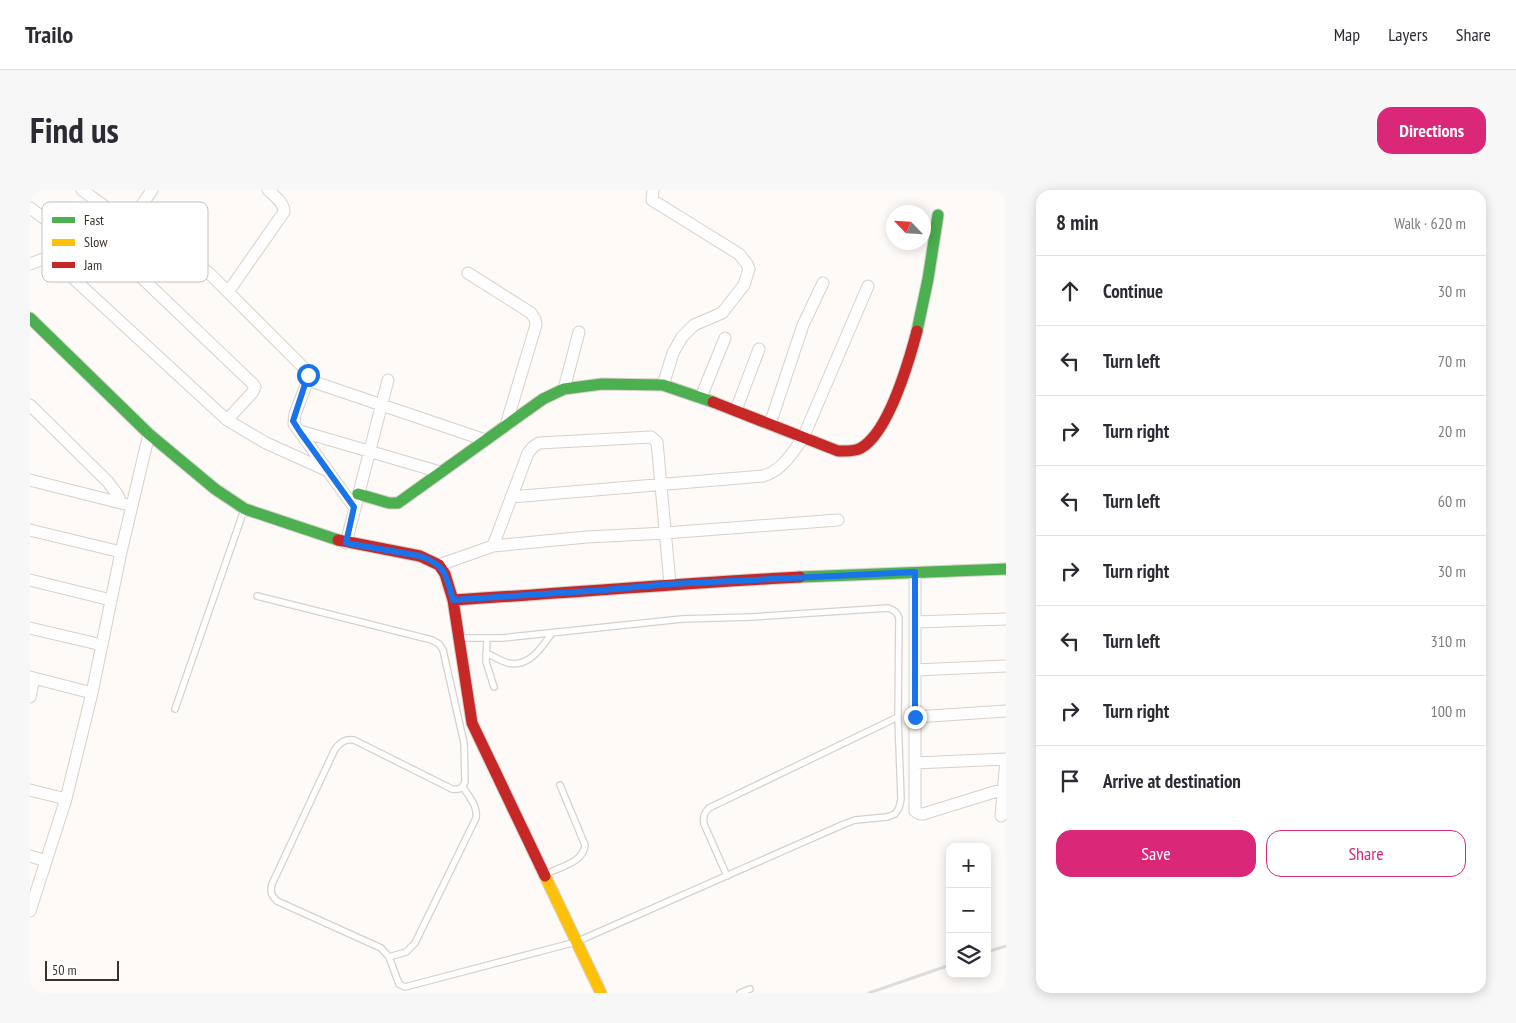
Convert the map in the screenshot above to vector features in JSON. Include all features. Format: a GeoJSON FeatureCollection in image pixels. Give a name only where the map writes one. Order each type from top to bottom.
{"type":"FeatureCollection","features":[{"type":"Feature","properties":{"kind":"street"},"geometry":{"type":"LineString","coordinates":[[82,190],[99,202]]}},
{"type":"Feature","properties":{"kind":"street"},"geometry":{"type":"LineString","coordinates":[[144,202],[152,190]]}},
{"type":"Feature","properties":{"kind":"street"},"geometry":{"type":"LineString","coordinates":[[228,292],[284,212],[280,202],[268,190]]}},
{"type":"Feature","properties":{"kind":"street"},"geometry":{"type":"LineString","coordinates":[[653,190],[652,200],[739,254],[749,269],[744,285],[722,313],[694,325],[682,337],[673,353],[663,385]]}},
{"type":"Feature","properties":{"kind":"street"},"geometry":{"type":"LineString","coordinates":[[30,208],[42,217]]}},
{"type":"Feature","properties":{"kind":"street"},"geometry":{"type":"LineString","coordinates":[[358,494],[389,503],[398,503],[405,500],[440,472],[543,399],[564,389],[602,384],[663,385],[736,410],[803,438],[838,450],[857,450],[866,444],[883,424],[891,409],[916,337],[938,215]]}},
{"type":"Feature","properties":{"kind":"street"},"geometry":{"type":"LineString","coordinates":[[30,264],[42,259]]}},
{"type":"Feature","properties":{"kind":"street"},"geometry":{"type":"LineString","coordinates":[[468,273],[531,313],[535,319],[536,325],[506,425]]}},
{"type":"Feature","properties":{"kind":"street"},"geometry":{"type":"LineString","coordinates":[[208,275],[228,292],[304,368],[308,375],[308,380],[294,417],[294,424],[354,507]]}},
{"type":"Feature","properties":{"kind":"street"},"geometry":{"type":"LineString","coordinates":[[77,282],[227,420],[266,443],[327,471]]}},
{"type":"Feature","properties":{"kind":"street"},"geometry":{"type":"LineString","coordinates":[[146,282],[255,387],[252,393],[227,420]]}},
{"type":"Feature","properties":{"kind":"street"},"geometry":{"type":"LineString","coordinates":[[770,424],[803,325],[823,283]]}},
{"type":"Feature","properties":{"kind":"street"},"geometry":{"type":"LineString","coordinates":[[511,497],[662,486],[763,476],[775,471],[788,459],[803,438],[868,286]]}},
{"type":"Feature","properties":{"kind":"street"},"geometry":{"type":"LineString","coordinates":[[30,318],[149,434],[214,489],[245,509],[296,527],[348,535],[420,556],[439,565],[445,574],[453,600],[472,723],[475,731],[600,993]]}},
{"type":"Feature","properties":{"kind":"street"},"geometry":{"type":"LineString","coordinates":[[564,389],[578,332]]}},
{"type":"Feature","properties":{"kind":"street"},"geometry":{"type":"LineString","coordinates":[[701,397],[725,338]]}},
{"type":"Feature","properties":{"kind":"street"},"geometry":{"type":"LineString","coordinates":[[736,410],[759,349]]}},
{"type":"Feature","properties":{"kind":"street"},"geometry":{"type":"LineString","coordinates":[[308,380],[485,440]]}},
{"type":"Feature","properties":{"kind":"street"},"geometry":{"type":"LineString","coordinates":[[348,535],[388,380]]}},
{"type":"Feature","properties":{"kind":"street"},"geometry":{"type":"LineString","coordinates":[[30,405],[115,489],[126,504]]}},
{"type":"Feature","properties":{"kind":"street"},"geometry":{"type":"LineString","coordinates":[[300,432],[440,472]]}},
{"type":"Feature","properties":{"kind":"street"},"geometry":{"type":"LineString","coordinates":[[31,905],[66,799],[92,693],[121,552],[126,504],[149,434]]}},
{"type":"Feature","properties":{"kind":"street"},"geometry":{"type":"LineString","coordinates":[[493,546],[532,447],[539,443],[651,437],[657,442],[670,584]]}},
{"type":"Feature","properties":{"kind":"street"},"geometry":{"type":"LineString","coordinates":[[30,480],[126,504]]}},
{"type":"Feature","properties":{"kind":"street"},"geometry":{"type":"LineString","coordinates":[[439,565],[493,546],[587,537],[838,520]]}},
{"type":"Feature","properties":{"kind":"street"},"geometry":{"type":"LineString","coordinates":[[30,530],[121,552]]}},
{"type":"Feature","properties":{"kind":"street"},"geometry":{"type":"LineString","coordinates":[[453,600],[670,584],[1006,569]]}},
{"type":"Feature","properties":{"kind":"street"},"geometry":{"type":"LineString","coordinates":[[915,572],[914,809],[920,814],[1004,789]]}},
{"type":"Feature","properties":{"kind":"street"},"geometry":{"type":"LineString","coordinates":[[30,580],[111,600]]}},
{"type":"Feature","properties":{"kind":"street"},"geometry":{"type":"LineString","coordinates":[[915,622],[1006,619]]}},
{"type":"Feature","properties":{"kind":"street"},"geometry":{"type":"LineString","coordinates":[[30,628],[102,645]]}},
{"type":"Feature","properties":{"kind":"street"},"geometry":{"type":"LineString","coordinates":[[915,670],[1006,666]]}},
{"type":"Feature","properties":{"kind":"street"},"geometry":{"type":"LineString","coordinates":[[30,697],[32,678],[92,693]]}},
{"type":"Feature","properties":{"kind":"street"},"geometry":{"type":"LineString","coordinates":[[915,717],[1006,711]]}},
{"type":"Feature","properties":{"kind":"street"},"geometry":{"type":"LineString","coordinates":[[915,763],[1006,760],[1001,816]]}},
{"type":"Feature","properties":{"kind":"street"},"geometry":{"type":"LineString","coordinates":[[30,790],[66,799]]}},
{"type":"Feature","properties":{"kind":"street"},"geometry":{"type":"LineString","coordinates":[[30,856],[46,861]]}},
{"type":"Feature","properties":{"kind":"lane"},"geometry":{"type":"LineString","coordinates":[[175,709],[245,509]]}},
{"type":"Feature","properties":{"kind":"lane"},"geometry":{"type":"LineString","coordinates":[[257,596],[432,640],[439,644],[443,650],[464,742],[465,782],[463,787],[458,790],[452,789],[354,740],[347,739],[341,742],[335,749],[270,891],[272,896],[278,901],[381,948],[389,957],[399,984],[405,987],[576,942],[855,820],[887,817],[895,814],[899,808],[901,799],[898,717],[899,618],[895,611],[888,608],[752,617],[682,619],[487,638],[458,638]]}},
{"type":"Feature","properties":{"kind":"lane"},"geometry":{"type":"LineString","coordinates":[[486,653],[504,662],[520,663],[537,653],[552,632]]}},
{"type":"Feature","properties":{"kind":"lane"},"geometry":{"type":"LineString","coordinates":[[487,638],[487,667],[494,687]]}},
{"type":"Feature","properties":{"kind":"lane"},"geometry":{"type":"LineString","coordinates":[[726,876],[704,824],[703,818],[709,808],[898,717]]}},
{"type":"Feature","properties":{"kind":"lane"},"geometry":{"type":"LineString","coordinates":[[544,875],[580,858],[585,852],[585,845],[560,785]]}},
{"type":"Feature","properties":{"kind":"lane"},"geometry":{"type":"LineString","coordinates":[[389,957],[406,952],[415,943],[476,818],[477,811],[463,787]]}},
{"type":"Feature","properties":{"kind":"lane"},"geometry":{"type":"LineString","coordinates":[[740,993],[750,989]]}},
{"type":"Feature","properties":{"kind":"railway"},"geometry":{"type":"LineString","coordinates":[[991,951],[1006,946]]}},
{"type":"Feature","properties":{"kind":"railway"},"geometry":{"type":"LineString","coordinates":[[869,993],[946,966]]}},
{"type":"Feature","properties":{"kind":"traffic: fast"},"geometry":{"type":"LineString","coordinates":[[917,331],[928,279],[938,215]]}},
{"type":"Feature","properties":{"kind":"traffic: fast"},"geometry":{"type":"LineString","coordinates":[[30,318],[149,434],[215,489],[245,509],[338,540]]}},
{"type":"Feature","properties":{"kind":"traffic: fast"},"geometry":{"type":"LineString","coordinates":[[358,494],[389,503],[398,503],[543,399],[564,389],[602,384],[663,385],[713,402]]}},
{"type":"Feature","properties":{"kind":"traffic: fast"},"geometry":{"type":"LineString","coordinates":[[800,577],[1006,569]]}},
{"type":"Feature","properties":{"kind":"traffic: slow"},"geometry":{"type":"LineString","coordinates":[[545,876],[601,993]]}},
{"type":"Feature","properties":{"kind":"traffic: jam"},"geometry":{"type":"LineString","coordinates":[[713,402],[838,451],[850,451],[861,448],[871,440],[889,412],[897,395],[917,331]]}},
{"type":"Feature","properties":{"kind":"traffic: jam"},"geometry":{"type":"LineString","coordinates":[[338,540],[420,556],[439,565],[445,574],[453,600],[472,723],[545,876]]}},
{"type":"Feature","properties":{"kind":"traffic: jam"},"geometry":{"type":"LineString","coordinates":[[453,600],[800,577]]}},
{"type":"Feature","properties":{"kind":"route"},"geometry":{"type":"LineString","coordinates":[[308,375],[308,380],[293,421],[354,507],[346,543],[429,559],[439,565],[445,574],[453,600],[670,584],[915,572],[915,717]]}}]}
